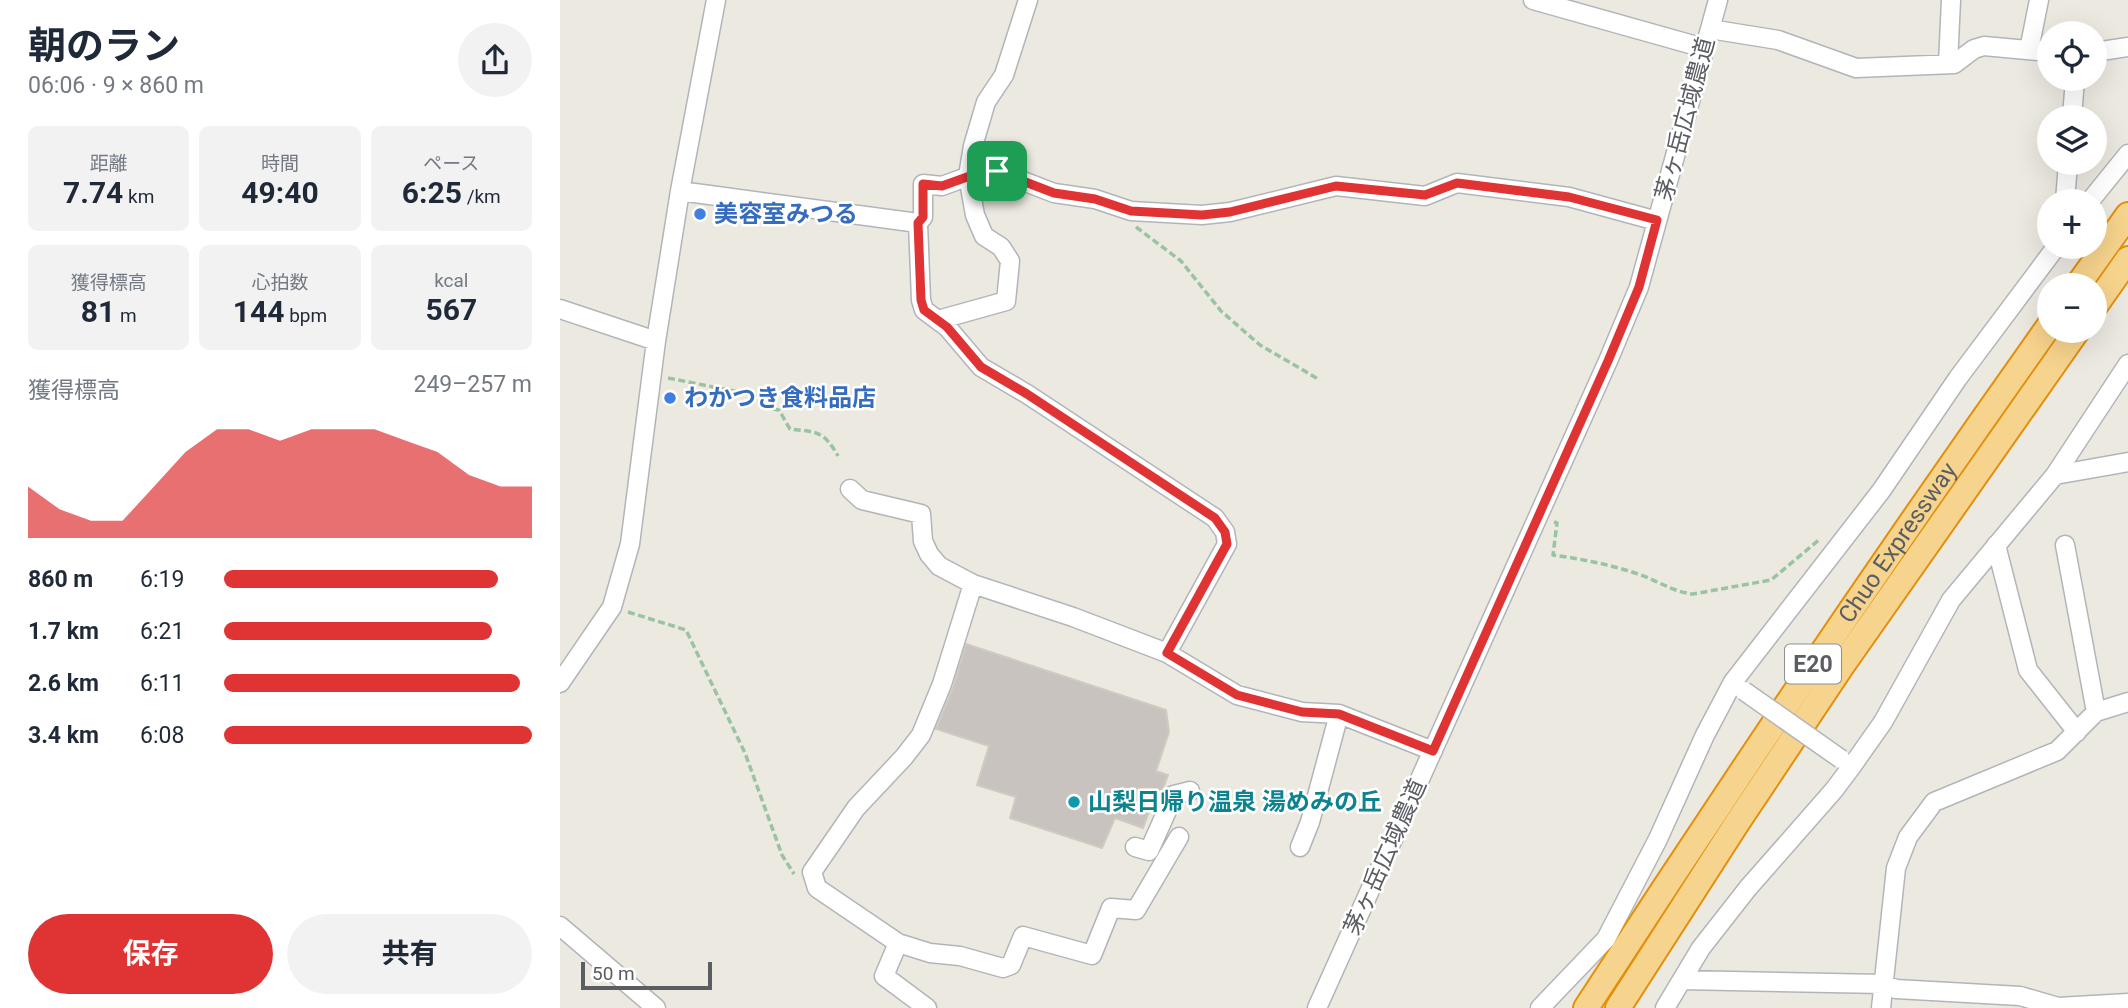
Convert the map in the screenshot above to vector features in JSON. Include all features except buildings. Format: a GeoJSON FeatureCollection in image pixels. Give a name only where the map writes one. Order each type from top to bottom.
{"type":"FeatureCollection","features":[{"type":"Feature","properties":{"kind":"highway"},"geometry":{"type":"LineString","coordinates":[[2087,273],[2128,215]]}},
{"type":"Feature","properties":{"kind":"highway"},"geometry":{"type":"LineString","coordinates":[[2107,289],[2128,259]]}},
{"type":"Feature","properties":{"kind":"highway","name":"Chuo Expressway"},"geometry":{"type":"LineString","coordinates":[[1586,1008],[1819,654],[2037,343]]}},
{"type":"Feature","properties":{"kind":"highway","name":"Chuo Expressway"},"geometry":{"type":"LineString","coordinates":[[1618,1008],[1841,667],[2069,343]]}},
{"type":"Feature","properties":{"kind":"street"},"geometry":{"type":"LineString","coordinates":[[560,683],[612,607],[631,544],[656,341],[680,191],[716,0]]}},
{"type":"Feature","properties":{"kind":"street"},"geometry":{"type":"LineString","coordinates":[[938,320],[1006,301],[1010,261],[1001,247],[984,236],[975,215],[968,176],[973,146],[986,102],[1004,75],[1028,0]]}},
{"type":"Feature","properties":{"kind":"street"},"geometry":{"type":"LineString","coordinates":[[1533,0],[1704,48]]}},
{"type":"Feature","properties":{"kind":"street","name":"茅ヶ岳広域農道"},"geometry":{"type":"LineString","coordinates":[[1317,1008],[1639,287],[1718,0]]}},
{"type":"Feature","properties":{"kind":"street"},"geometry":{"type":"LineString","coordinates":[[1948,64],[1951,0]]}},
{"type":"Feature","properties":{"kind":"street"},"geometry":{"type":"LineString","coordinates":[[2029,50],[2039,0]]}},
{"type":"Feature","properties":{"kind":"street"},"geometry":{"type":"LineString","coordinates":[[1710,29],[1778,40],[1856,68],[1954,64],[1974,49],[1984,46],[2037,51]]}},
{"type":"Feature","properties":{"kind":"street"},"geometry":{"type":"LineString","coordinates":[[2107,50],[2128,47]]}},
{"type":"Feature","properties":{"kind":"street"},"geometry":{"type":"LineString","coordinates":[[2100,189],[2128,154]]}},
{"type":"Feature","properties":{"kind":"street"},"geometry":{"type":"LineString","coordinates":[[1167,653],[1227,544],[1225,532],[1215,518],[1119,453],[981,367],[947,327],[924,310],[921,300],[918,223],[923,217],[923,184],[942,186],[981,172],[997,171],[1054,193],[1112,204],[1131,211],[1202,215],[1230,212],[1336,186],[1425,195],[1457,183],[1569,197],[1657,220]]}},
{"type":"Feature","properties":{"kind":"street"},"geometry":{"type":"LineString","coordinates":[[680,191],[918,223]]}},
{"type":"Feature","properties":{"kind":"street"},"geometry":{"type":"LineString","coordinates":[[1540,1008],[1606,939],[1658,839],[1704,735],[1881,491],[1958,378],[2047,259]]}},
{"type":"Feature","properties":{"kind":"street"},"geometry":{"type":"LineString","coordinates":[[560,309],[656,341]]}},
{"type":"Feature","properties":{"kind":"street"},"geometry":{"type":"LineString","coordinates":[[1665,1008],[1700,948],[1748,888],[1834,790],[1846,763],[1883,722],[1951,600],[2055,475],[2128,364]]}},
{"type":"Feature","properties":{"kind":"street"},"geometry":{"type":"LineString","coordinates":[[2055,475],[2128,462]]}},
{"type":"Feature","properties":{"kind":"street"},"geometry":{"type":"LineString","coordinates":[[850,489],[862,500],[921,514],[923,541],[929,554],[939,566],[973,583],[1167,653],[1237,695],[1302,712],[1339,714],[1433,751]]}},
{"type":"Feature","properties":{"kind":"street"},"geometry":{"type":"LineString","coordinates":[[1996,545],[2028,670],[2077,732]]}},
{"type":"Feature","properties":{"kind":"street"},"geometry":{"type":"LineString","coordinates":[[2066,545],[2096,712]]}},
{"type":"Feature","properties":{"kind":"street"},"geometry":{"type":"LineString","coordinates":[[973,583],[942,684],[921,735],[856,808],[812,872],[817,888],[898,943],[930,953],[960,956],[1003,968],[1011,965],[1023,936],[1092,955],[1111,908],[1136,910],[1179,837]]}},
{"type":"Feature","properties":{"kind":"street"},"geometry":{"type":"LineString","coordinates":[[1739,686],[1846,763]]}},
{"type":"Feature","properties":{"kind":"street"},"geometry":{"type":"LineString","coordinates":[[1881,1008],[1896,868],[1908,837],[1934,802],[2057,751],[2096,712],[2128,702]]}},
{"type":"Feature","properties":{"kind":"street"},"geometry":{"type":"LineString","coordinates":[[1300,847],[1310,822],[1339,714]]}},
{"type":"Feature","properties":{"kind":"street"},"geometry":{"type":"LineString","coordinates":[[1135,847],[1149,851],[1174,795],[1190,791]]}},
{"type":"Feature","properties":{"kind":"street"},"geometry":{"type":"LineString","coordinates":[[560,926],[656,1008]]}},
{"type":"Feature","properties":{"kind":"street"},"geometry":{"type":"LineString","coordinates":[[898,943],[884,976],[927,1008]]}},
{"type":"Feature","properties":{"kind":"street"},"geometry":{"type":"LineString","coordinates":[[1682,980],[1883,984],[1896,989],[2020,996],[2058,1007],[2128,1003]]}},
{"type":"Feature","properties":{"kind":"path"},"geometry":{"type":"LineString","coordinates":[[1112,204],[1142,233],[1181,261],[1221,311],[1259,345],[1320,380]]}},
{"type":"Feature","properties":{"kind":"path"},"geometry":{"type":"LineString","coordinates":[[653,374],[764,397],[766,408],[779,410],[790,429],[815,432],[829,440],[838,456]]}},
{"type":"Feature","properties":{"kind":"path"},"geometry":{"type":"LineString","coordinates":[[1539,515],[1557,523],[1553,555],[1637,573],[1681,593],[1693,594],[1771,580],[1820,539]]}},
{"type":"Feature","properties":{"kind":"path"},"geometry":{"type":"LineString","coordinates":[[612,607],[686,630],[745,753],[782,855],[792,872],[817,888]]}},
{"type":"Feature","properties":{"kind":"place","name":"美容室みつる"},"geometry":{"type":"Point","coordinates":[700,214]}},
{"type":"Feature","properties":{"kind":"place","name":"わかつき食料品店"},"geometry":{"type":"Point","coordinates":[670,398]}},
{"type":"Feature","properties":{"kind":"place","name":"山梨日帰り温泉 湯めみの丘"},"geometry":{"type":"Point","coordinates":[1074,802]}},
{"type":"Feature","properties":{"kind":"route"},"geometry":{"type":"LineString","coordinates":[[997,171],[1054,193],[1095,199],[1131,211],[1202,215],[1230,212],[1336,186],[1425,195],[1457,183],[1569,197],[1657,220],[1639,287],[1608,361],[1433,751],[1339,714],[1302,712],[1237,695],[1167,653],[1227,544],[1225,532],[1215,518],[1119,453],[981,367],[947,327],[924,310],[921,300],[918,223],[923,217],[923,184],[942,186],[981,172],[997,171]]}}]}
